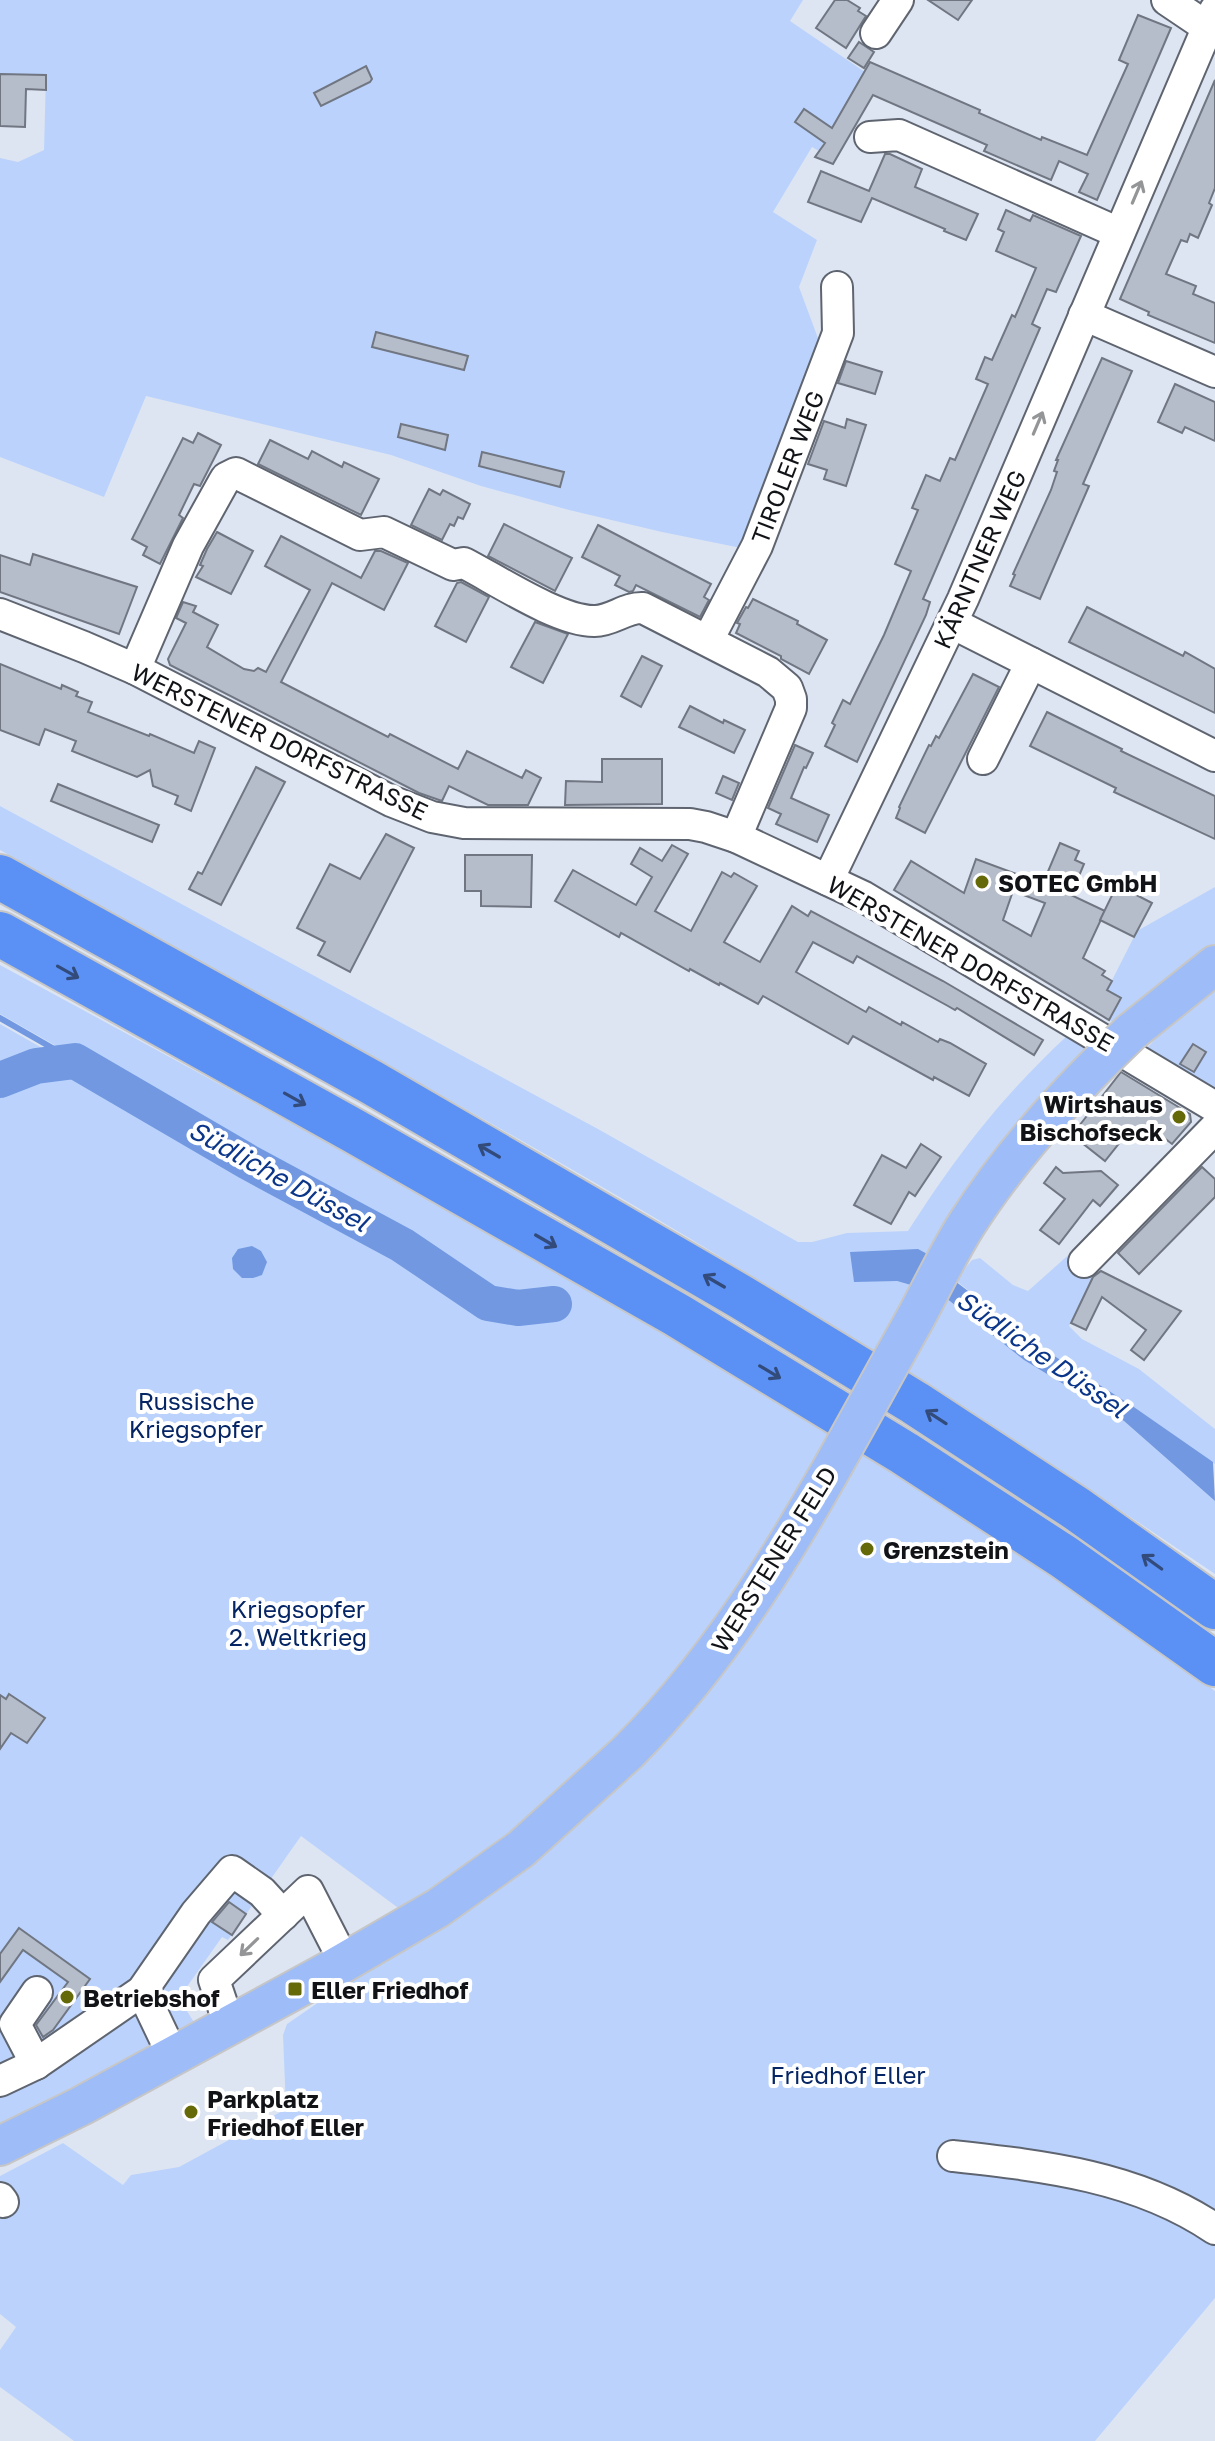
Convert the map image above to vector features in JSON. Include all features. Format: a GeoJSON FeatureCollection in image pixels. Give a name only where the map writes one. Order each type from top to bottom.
{"type":"FeatureCollection","features":[{"type":"Feature","properties":{"kind":"highway"},"geometry":{"type":"LineString","coordinates":[[0,877],[371,1082],[754,1305],[915,1403],[1077,1509],[1215,1607]]}},
{"type":"Feature","properties":{"kind":"highway"},"geometry":{"type":"LineString","coordinates":[[0,934],[704,1331],[904,1453],[1051,1548],[1215,1664]]}},
{"type":"Feature","properties":{"kind":"main road","name":"WERSTENER FELD"},"geometry":{"type":"LineString","coordinates":[[0,2146],[345,1963],[438,1908],[521,1849],[628,1752],[703,1670],[772,1572],[950,1251],[1000,1176],[1057,1106],[1131,1032],[1215,965]]}},
{"type":"Feature","properties":{"kind":"street"},"geometry":{"type":"LineString","coordinates":[[876,33],[898,0]]}},
{"type":"Feature","properties":{"kind":"street","name":"KÄRNTNER WEG"},"geometry":{"type":"LineString","coordinates":[[828,880],[952,623],[1211,18],[1167,0]]}},
{"type":"Feature","properties":{"kind":"street"},"geometry":{"type":"LineString","coordinates":[[870,137],[899,135],[1119,233]]}},
{"type":"Feature","properties":{"kind":"street","name":"TIROLER WEG"},"geometry":{"type":"LineString","coordinates":[[708,640],[757,546],[838,333],[837,287]]}},
{"type":"Feature","properties":{"kind":"street"},"geometry":{"type":"LineString","coordinates":[[1084,315],[1215,372]]}},
{"type":"Feature","properties":{"kind":"street"},"geometry":{"type":"LineString","coordinates":[[135,669],[188,546],[226,478],[236,473],[360,535],[384,532],[453,565],[464,563],[569,617],[606,620],[634,608],[643,608],[782,682],[791,699],[788,718],[736,837]]}},
{"type":"Feature","properties":{"kind":"street","name":"WERSTENER DORFSTRASSE"},"geometry":{"type":"LineString","coordinates":[[0,614],[135,669],[391,801],[432,817],[464,823],[690,824],[736,837],[890,911],[1215,1107]]}},
{"type":"Feature","properties":{"kind":"street"},"geometry":{"type":"LineString","coordinates":[[952,623],[1215,756]]}},
{"type":"Feature","properties":{"kind":"street"},"geometry":{"type":"LineString","coordinates":[[983,759],[1031,663]]}},
{"type":"Feature","properties":{"kind":"street"},"geometry":{"type":"LineString","coordinates":[[1084,1262],[1215,1128]]}},
{"type":"Feature","properties":{"kind":"street"},"geometry":{"type":"LineString","coordinates":[[0,2081],[36,2064],[142,1991],[196,1913],[232,1871],[262,1892],[283,1915]]}},
{"type":"Feature","properties":{"kind":"street"},"geometry":{"type":"LineString","coordinates":[[229,2024],[214,1980],[308,1891],[345,1963]]}},
{"type":"Feature","properties":{"kind":"street"},"geometry":{"type":"LineString","coordinates":[[142,1991],[173,2056]]}},
{"type":"Feature","properties":{"kind":"street"},"geometry":{"type":"LineString","coordinates":[[36,2064],[15,2024],[37,1992]]}},
{"type":"Feature","properties":{"kind":"street"},"geometry":{"type":"LineString","coordinates":[[953,2156],[1050,2167],[1125,2185],[1188,2211],[1215,2229]]}},
{"type":"Feature","properties":{"kind":"green space"},"geometry":{"type":"Polygon","coordinates":[[[0,0],[803,0],[790,21],[865,72],[819,151],[812,147],[773,212],[817,240],[799,287],[822,349],[746,549],[569,510],[481,486],[391,455],[146,396],[104,497],[0,457],[0,158],[18,162],[44,150],[46,75],[0,74],[0,0]]]}},
{"type":"Feature","properties":{"kind":"green space"},"geometry":{"type":"Polygon","coordinates":[[[0,806],[598,1129],[798,1242],[812,1242],[847,1233],[908,1231],[981,1128],[1068,1035],[1090,1049],[931,1256],[851,1252],[854,1281],[897,1281],[946,1298],[1024,1360],[1124,1421],[1215,1501],[1215,1574],[1072,1478],[781,1293],[476,1115],[0,850],[0,806]]]}},
{"type":"Feature","properties":{"kind":"green space"},"geometry":{"type":"Polygon","coordinates":[[[1215,887],[1215,945],[1119,1025],[1109,1020],[1121,998],[1107,990],[1137,931],[1215,887]]]}},
{"type":"Feature","properties":{"kind":"green space","name":"Friedhof Eller"},"geometry":{"type":"Polygon","coordinates":[[[0,965],[466,1220],[772,1398],[1070,1589],[1215,1691],[1215,2298],[1095,2441],[74,2441],[0,2387],[0,2350],[16,2327],[0,2314],[0,2176],[63,2143],[123,2185],[131,2175],[179,2167],[286,2109],[283,2035],[287,2024],[351,1980],[493,1894],[537,1859],[642,1764],[614,1740],[512,1830],[458,1872],[401,1910],[301,1836],[228,1940],[222,1937],[179,1998],[195,2024],[0,2125],[0,1024],[405,1255],[477,1304],[494,1312],[559,1311],[556,1303],[502,1301],[0,1014],[0,965]]]}},
{"type":"Feature","properties":{"kind":"green space"},"geometry":{"type":"Polygon","coordinates":[[[1215,983],[1215,1092],[1145,1050],[1215,983]]]}},
{"type":"Feature","properties":{"kind":"green space"},"geometry":{"type":"Polygon","coordinates":[[[1074,1250],[1096,1270],[1069,1326],[1082,1339],[1139,1369],[1215,1429],[1215,1464],[1045,1350],[955,1280],[972,1260],[980,1258],[1013,1285],[1028,1291],[1074,1250]]]}},
{"type":"Feature","properties":{"kind":"water"},"geometry":{"type":"Polygon","coordinates":[[[252,1246],[261,1251],[267,1262],[262,1275],[242,1278],[233,1269],[232,1258],[238,1249],[252,1246]]]}},
{"type":"Feature","properties":{"kind":"water"},"geometry":{"type":"Polygon","coordinates":[[[918,1249],[931,1256],[955,1281],[1045,1350],[1213,1462],[1215,1501],[1124,1421],[1024,1360],[946,1298],[897,1281],[854,1282],[850,1252],[918,1249]]]}},
{"type":"Feature","properties":{"kind":"building"},"geometry":{"type":"Polygon","coordinates":[[[835,0],[847,0],[866,16],[846,48],[816,28],[835,0]]]}},
{"type":"Feature","properties":{"kind":"building"},"geometry":{"type":"Polygon","coordinates":[[[928,0],[972,0],[958,20],[928,0]]]}},
{"type":"Feature","properties":{"kind":"building"},"geometry":{"type":"Polygon","coordinates":[[[1138,15],[1171,28],[1097,200],[1079,192],[1088,174],[1059,161],[1051,180],[984,151],[987,145],[873,95],[833,164],[815,157],[825,143],[795,122],[804,109],[832,128],[870,62],[1041,140],[1042,137],[1087,155],[1128,64],[1119,60],[1138,15]]]}},
{"type":"Feature","properties":{"kind":"building"},"geometry":{"type":"Polygon","coordinates":[[[859,42],[874,52],[864,68],[848,58],[859,42]]]}},
{"type":"Feature","properties":{"kind":"building"},"geometry":{"type":"Polygon","coordinates":[[[366,66],[372,79],[370,82],[321,106],[314,93],[366,66]]]}},
{"type":"Feature","properties":{"kind":"building"},"geometry":{"type":"Polygon","coordinates":[[[0,74],[46,75],[46,90],[26,89],[25,127],[0,126],[0,74]]]}},
{"type":"Feature","properties":{"kind":"building"},"geometry":{"type":"Polygon","coordinates":[[[1215,80],[1215,188],[1209,203],[1212,205],[1198,238],[1190,234],[1187,242],[1181,240],[1166,274],[1196,286],[1193,294],[1215,303],[1215,343],[1148,315],[1149,312],[1120,299],[1215,80]]]}},
{"type":"Feature","properties":{"kind":"building"},"geometry":{"type":"Polygon","coordinates":[[[885,154],[922,169],[915,187],[978,214],[966,240],[872,198],[861,222],[808,202],[821,171],[869,191],[885,154]]]}},
{"type":"Feature","properties":{"kind":"building"},"geometry":{"type":"Polygon","coordinates":[[[1006,210],[1030,221],[1033,215],[1081,236],[1056,292],[1047,289],[1032,324],[1040,328],[923,599],[930,602],[926,615],[857,762],[825,746],[835,725],[832,723],[843,700],[850,704],[911,571],[895,564],[918,510],[912,508],[926,475],[940,481],[950,458],[955,460],[988,384],[976,379],[985,357],[992,360],[1036,268],[996,251],[1004,232],[998,229],[1006,210]]]}},
{"type":"Feature","properties":{"kind":"building"},"geometry":{"type":"Polygon","coordinates":[[[376,332],[468,356],[464,370],[372,347],[376,332]]]}},
{"type":"Feature","properties":{"kind":"building"},"geometry":{"type":"Polygon","coordinates":[[[1102,358],[1132,371],[1083,484],[1089,486],[1040,599],[1010,586],[1013,574],[1051,490],[1057,472],[1054,471],[1056,460],[1102,358]]]}},
{"type":"Feature","properties":{"kind":"building"},"geometry":{"type":"Polygon","coordinates":[[[846,361],[882,372],[875,394],[838,383],[846,361]]]}},
{"type":"Feature","properties":{"kind":"building"},"geometry":{"type":"Polygon","coordinates":[[[1175,384],[1215,402],[1215,441],[1185,427],[1182,433],[1158,422],[1175,384]]]}},
{"type":"Feature","properties":{"kind":"building"},"geometry":{"type":"Polygon","coordinates":[[[847,419],[866,425],[846,486],[824,479],[827,470],[808,464],[824,421],[845,428],[847,419]]]}},
{"type":"Feature","properties":{"kind":"building"},"geometry":{"type":"Polygon","coordinates":[[[401,424],[448,435],[445,450],[398,437],[401,424]]]}},
{"type":"Feature","properties":{"kind":"building"},"geometry":{"type":"Polygon","coordinates":[[[198,433],[221,445],[200,486],[194,484],[179,515],[183,518],[160,564],[143,555],[147,547],[132,539],[183,438],[193,443],[198,433]]]}},
{"type":"Feature","properties":{"kind":"building"},"geometry":{"type":"Polygon","coordinates":[[[270,440],[308,459],[312,451],[342,467],[344,462],[379,479],[361,515],[258,464],[270,440]]]}},
{"type":"Feature","properties":{"kind":"building"},"geometry":{"type":"Polygon","coordinates":[[[482,452],[564,472],[560,487],[479,466],[482,452]]]}},
{"type":"Feature","properties":{"kind":"building"},"geometry":{"type":"Polygon","coordinates":[[[429,489],[440,495],[443,490],[470,504],[463,519],[458,517],[454,526],[450,524],[442,540],[411,525],[429,489]]]}},
{"type":"Feature","properties":{"kind":"building"},"geometry":{"type":"Polygon","coordinates":[[[504,524],[572,558],[555,591],[488,556],[504,524]]]}},
{"type":"Feature","properties":{"kind":"building"},"geometry":{"type":"Polygon","coordinates":[[[598,525],[711,584],[704,597],[709,600],[700,617],[636,585],[629,592],[615,585],[620,576],[582,557],[598,525]]]}},
{"type":"Feature","properties":{"kind":"building"},"geometry":{"type":"Polygon","coordinates":[[[217,532],[253,551],[231,594],[196,577],[217,532]]]}},
{"type":"Feature","properties":{"kind":"building"},"geometry":{"type":"Polygon","coordinates":[[[281,536],[361,578],[375,551],[408,563],[384,610],[332,583],[281,682],[458,769],[467,751],[522,778],[526,770],[541,778],[528,805],[488,805],[449,786],[442,801],[419,793],[170,665],[168,659],[186,623],[176,618],[183,602],[196,606],[193,612],[218,625],[207,647],[244,669],[254,671],[258,668],[266,672],[310,590],[265,566],[281,536]]]}},
{"type":"Feature","properties":{"kind":"building"},"geometry":{"type":"Polygon","coordinates":[[[33,554],[137,587],[119,634],[0,592],[0,555],[30,565],[33,554]]]}},
{"type":"Feature","properties":{"kind":"building"},"geometry":{"type":"Polygon","coordinates":[[[461,582],[489,597],[466,642],[435,626],[457,583],[461,582]]]}},
{"type":"Feature","properties":{"kind":"building"},"geometry":{"type":"Polygon","coordinates":[[[753,599],[798,621],[797,624],[827,640],[809,674],[736,633],[740,624],[737,623],[753,599]]]}},
{"type":"Feature","properties":{"kind":"building"},"geometry":{"type":"Polygon","coordinates":[[[1087,607],[1215,669],[1215,713],[1069,642],[1087,607]]]}},
{"type":"Feature","properties":{"kind":"building"},"geometry":{"type":"Polygon","coordinates":[[[535,622],[568,634],[543,683],[511,667],[535,622]]]}},
{"type":"Feature","properties":{"kind":"building"},"geometry":{"type":"Polygon","coordinates":[[[642,656],[662,666],[641,707],[621,696],[642,656]]]}},
{"type":"Feature","properties":{"kind":"building"},"geometry":{"type":"Polygon","coordinates":[[[0,664],[61,689],[62,685],[78,692],[76,696],[92,702],[88,712],[149,736],[194,753],[199,741],[215,748],[191,811],[175,804],[178,796],[153,786],[150,770],[137,777],[72,751],[76,741],[45,729],[39,745],[0,730],[0,664]]]}},
{"type":"Feature","properties":{"kind":"building"},"geometry":{"type":"Polygon","coordinates":[[[973,674],[999,687],[925,833],[896,818],[899,807],[929,745],[936,736],[939,738],[973,674]]]}},
{"type":"Feature","properties":{"kind":"building"},"geometry":{"type":"Polygon","coordinates":[[[690,706],[745,730],[734,753],[679,727],[690,706]]]}},
{"type":"Feature","properties":{"kind":"building"},"geometry":{"type":"Polygon","coordinates":[[[1047,712],[1215,796],[1215,839],[1114,792],[1116,788],[1030,746],[1047,712]]]}},
{"type":"Feature","properties":{"kind":"building"},"geometry":{"type":"Polygon","coordinates":[[[795,745],[813,753],[791,798],[829,815],[817,842],[776,824],[781,814],[768,808],[795,745]]]}},
{"type":"Feature","properties":{"kind":"building"},"geometry":{"type":"Polygon","coordinates":[[[602,759],[662,759],[662,804],[565,805],[566,781],[602,782],[602,759]]]}},
{"type":"Feature","properties":{"kind":"building"},"geometry":{"type":"Polygon","coordinates":[[[256,767],[285,782],[221,905],[189,889],[198,872],[202,874],[256,767]]]}},
{"type":"Feature","properties":{"kind":"building"},"geometry":{"type":"Polygon","coordinates":[[[723,776],[739,783],[732,800],[716,793],[723,776]]]}},
{"type":"Feature","properties":{"kind":"building"},"geometry":{"type":"Polygon","coordinates":[[[58,784],[159,825],[152,842],[51,801],[58,784]]]}},
{"type":"Feature","properties":{"kind":"building"},"geometry":{"type":"Polygon","coordinates":[[[386,834],[414,848],[350,972],[318,955],[325,942],[297,928],[330,864],[360,879],[386,834]]]}},
{"type":"Feature","properties":{"kind":"building"},"geometry":{"type":"Polygon","coordinates":[[[1060,843],[1079,851],[1075,860],[1084,864],[1071,895],[1105,911],[1083,958],[1105,971],[1102,975],[1112,981],[1107,990],[1121,998],[1109,1020],[894,890],[911,861],[964,893],[976,859],[1035,881],[1036,878],[1044,881],[1060,843]],[[1013,891],[1003,920],[1031,936],[1045,903],[1013,891]]]}},
{"type":"Feature","properties":{"kind":"building"},"geometry":{"type":"Polygon","coordinates":[[[672,845],[688,854],[655,911],[691,931],[722,872],[731,877],[734,873],[757,886],[724,942],[760,962],[792,906],[808,916],[811,911],[943,981],[1043,1040],[1034,1055],[957,1008],[955,1010],[857,956],[853,963],[813,942],[796,972],[866,1012],[869,1007],[938,1042],[940,1039],[950,1043],[986,1064],[969,1096],[853,1036],[848,1044],[763,996],[758,1004],[720,983],[689,971],[621,933],[619,937],[555,901],[573,870],[636,905],[652,877],[631,864],[640,848],[662,861],[672,845]]]}},
{"type":"Feature","properties":{"kind":"building"},"geometry":{"type":"Polygon","coordinates":[[[465,855],[532,855],[531,907],[481,906],[481,891],[465,891],[465,855]]]}},
{"type":"Feature","properties":{"kind":"building"},"geometry":{"type":"Polygon","coordinates":[[[1117,885],[1152,903],[1134,937],[1100,920],[1117,885]]]}},
{"type":"Feature","properties":{"kind":"building"},"geometry":{"type":"Polygon","coordinates":[[[1193,1044],[1206,1052],[1194,1072],[1180,1064],[1193,1044]]]}},
{"type":"Feature","properties":{"kind":"building"},"geometry":{"type":"Polygon","coordinates":[[[1121,1072],[1190,1114],[1191,1122],[1172,1144],[1159,1134],[1151,1142],[1135,1128],[1131,1133],[1129,1131],[1105,1161],[1072,1135],[1121,1072]]]}},
{"type":"Feature","properties":{"kind":"building"},"geometry":{"type":"Polygon","coordinates":[[[921,1144],[941,1157],[915,1196],[909,1192],[891,1224],[854,1205],[882,1155],[906,1168],[921,1144]]]}},
{"type":"Feature","properties":{"kind":"building"},"geometry":{"type":"Polygon","coordinates":[[[1056,1167],[1063,1173],[1101,1171],[1118,1185],[1100,1206],[1093,1200],[1059,1244],[1040,1230],[1065,1199],[1044,1183],[1056,1167]]]}},
{"type":"Feature","properties":{"kind":"building"},"geometry":{"type":"Polygon","coordinates":[[[1202,1167],[1215,1179],[1215,1197],[1139,1274],[1118,1253],[1202,1167]]]}},
{"type":"Feature","properties":{"kind":"building"},"geometry":{"type":"Polygon","coordinates":[[[1101,1271],[1181,1311],[1144,1360],[1131,1350],[1146,1330],[1102,1297],[1086,1330],[1071,1323],[1093,1277],[1101,1271]]]}},
{"type":"Feature","properties":{"kind":"building"},"geometry":{"type":"Polygon","coordinates":[[[9,1694],[45,1718],[27,1743],[11,1733],[0,1749],[0,1695],[6,1699],[9,1694]]]}},
{"type":"Feature","properties":{"kind":"building"},"geometry":{"type":"Polygon","coordinates":[[[229,1902],[246,1914],[232,1935],[212,1922],[229,1902]]]}},
{"type":"Feature","properties":{"kind":"building","name":"Betriebshof"},"geometry":{"type":"Polygon","coordinates":[[[19,1928],[90,1979],[53,2030],[43,2037],[36,2025],[68,1982],[23,1950],[0,1982],[0,1954],[19,1928]]]}},
{"type":"Feature","properties":{"kind":"waterway"},"geometry":{"type":"LineString","coordinates":[[0,1018],[75,1061]]}},
{"type":"Feature","properties":{"kind":"waterway","name":"Südliche Düssel"},"geometry":{"type":"LineString","coordinates":[[0,1080],[36,1066],[75,1061],[248,1162],[402,1245],[488,1303],[518,1308],[554,1304]]}},
{"type":"Feature","properties":{"kind":"place","name":"SOTEC GmbH"},"geometry":{"type":"Point","coordinates":[982,882]}},
{"type":"Feature","properties":{"kind":"place","name":"Wirtshaus Bischofseck"},"geometry":{"type":"Point","coordinates":[1179,1117]}},
{"type":"Feature","properties":{"kind":"place","name":"Grenzstein"},"geometry":{"type":"Point","coordinates":[867,1549]}},
{"type":"Feature","properties":{"kind":"place","name":"Eller Friedhof"},"geometry":{"type":"Point","coordinates":[295,1989]}},
{"type":"Feature","properties":{"kind":"place","name":"Betriebshof"},"geometry":{"type":"Point","coordinates":[67,1997]}},
{"type":"Feature","properties":{"kind":"place","name":"Parkplatz Friedhof Eller"},"geometry":{"type":"Point","coordinates":[191,2112]}},
{"type":"Feature","properties":{"kind":"park label","name":"Russische Kriegsopfer"},"geometry":{"type":"Point","coordinates":[196,1414]}},
{"type":"Feature","properties":{"kind":"park label","name":"Kriegsopfer 2. Weltkrieg"},"geometry":{"type":"Point","coordinates":[298,1622]}}]}
